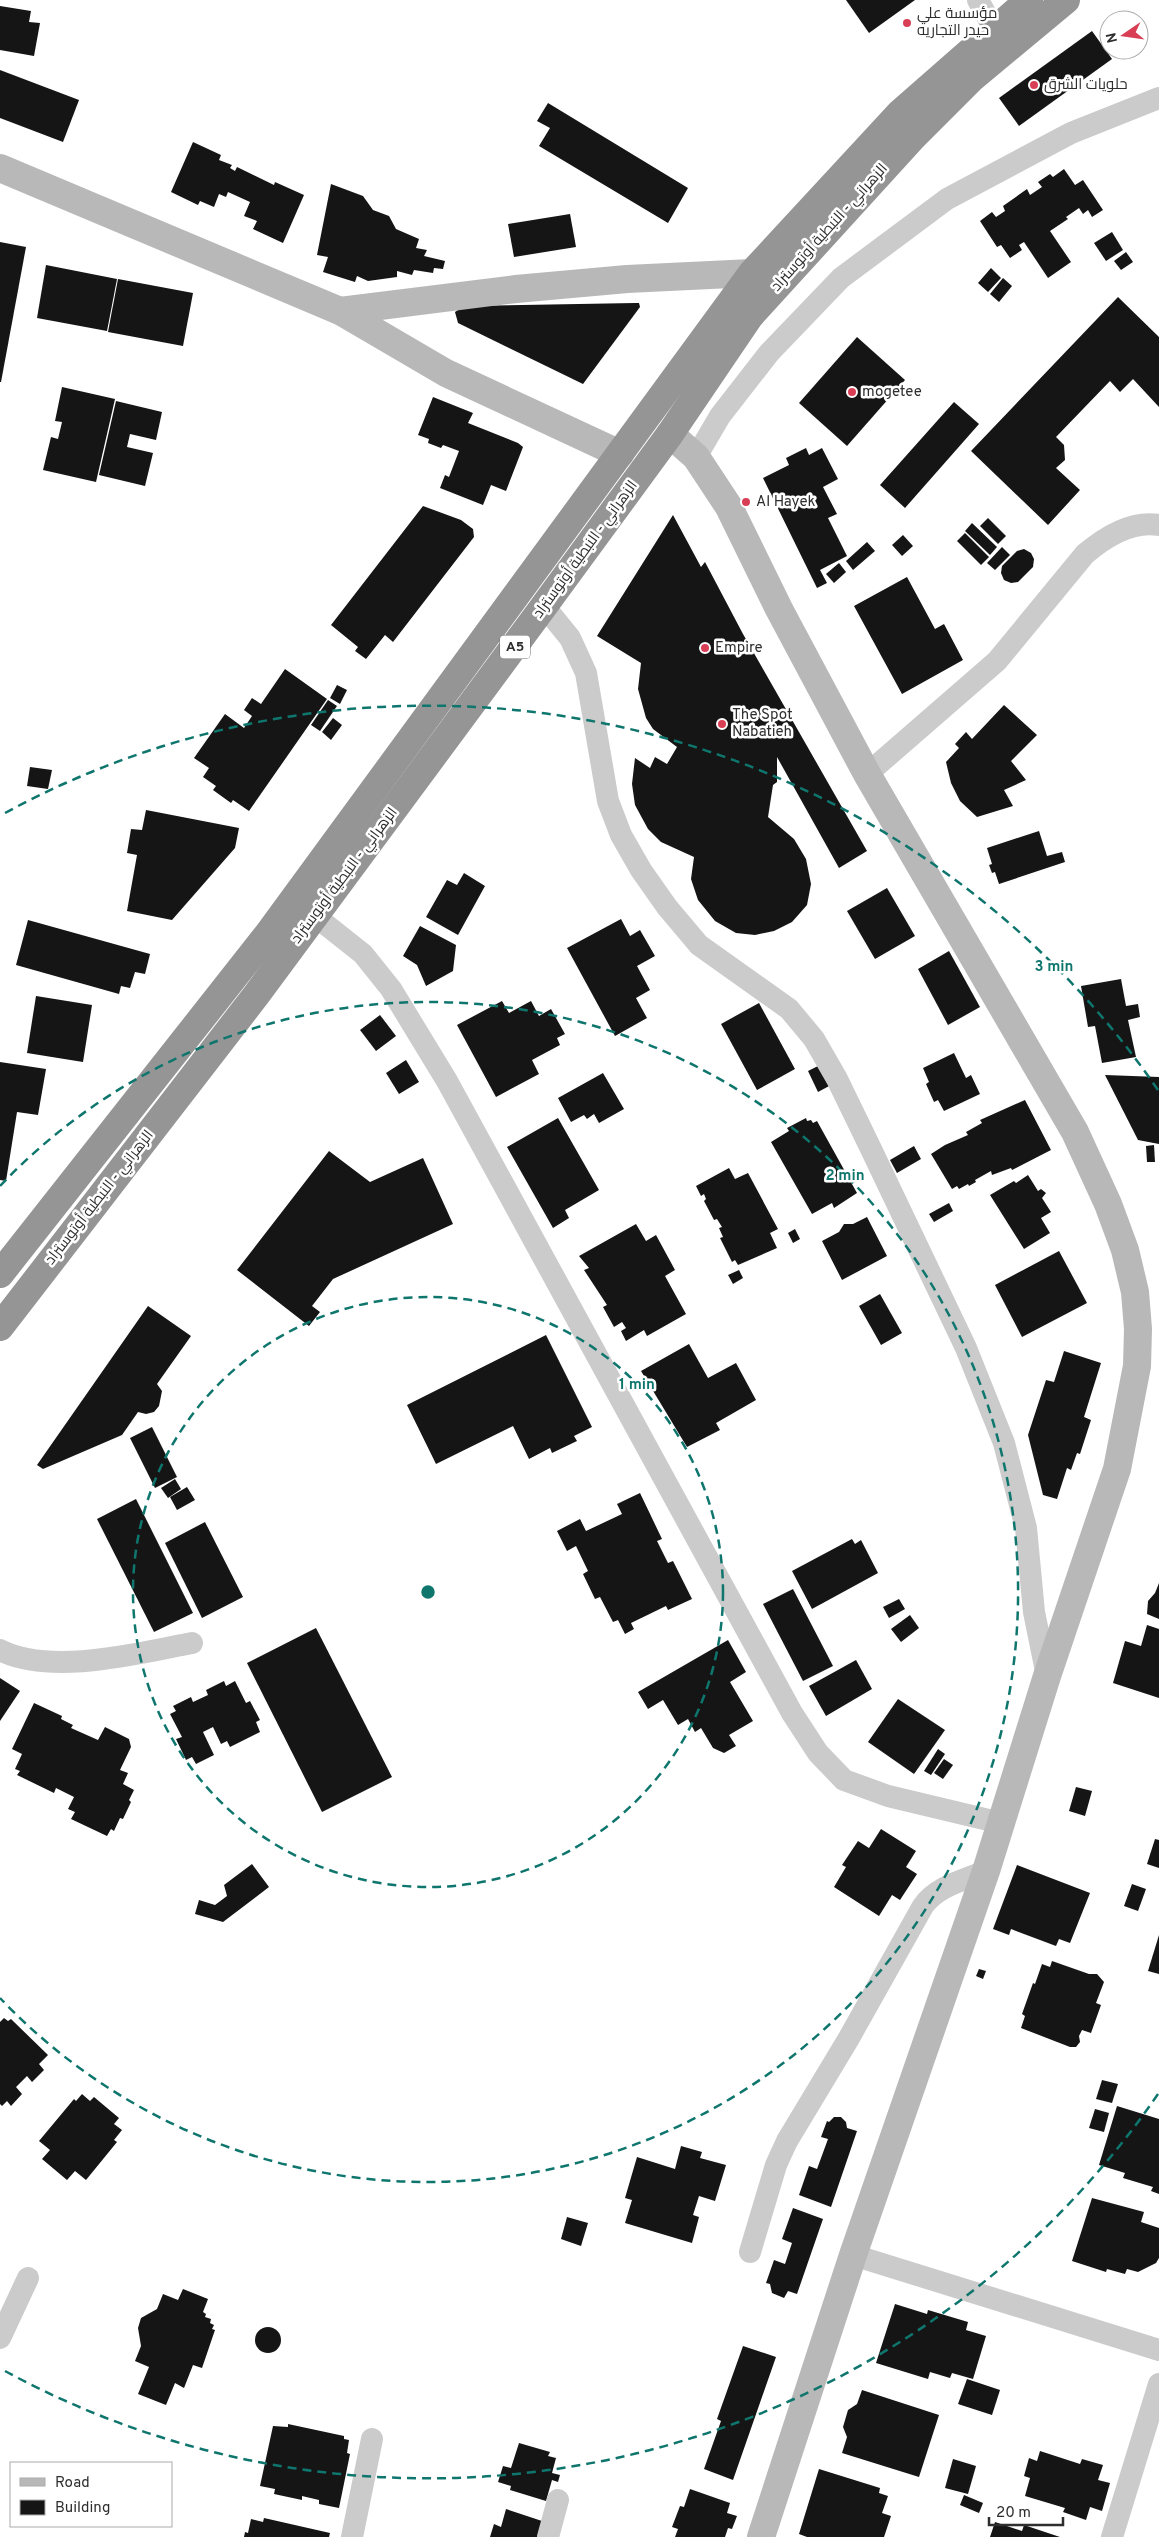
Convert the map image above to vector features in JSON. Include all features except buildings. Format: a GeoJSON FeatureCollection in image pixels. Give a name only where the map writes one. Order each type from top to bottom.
{"type":"FeatureCollection","features":[{"type":"Feature","properties":{"kind":"highway","name":"الزهراني - النبطية أوتوستراد"},"geometry":{"type":"LineString","coordinates":[[0,1274],[268,934],[752,273],[900,113],[1029,0]]}},
{"type":"Feature","properties":{"kind":"highway","name":"الزهراني - النبطية أوتوستراد"},"geometry":{"type":"LineString","coordinates":[[0,1327],[315,916],[670,434],[750,316],[875,178],[971,79],[1066,0]]}},
{"type":"Feature","properties":{"kind":"street"},"geometry":{"type":"LineString","coordinates":[[978,0],[995,31]]}},
{"type":"Feature","properties":{"kind":"street"},"geometry":{"type":"LineString","coordinates":[[696,457],[720,416],[769,353],[841,278],[947,199],[1071,133],[1159,98]]}},
{"type":"Feature","properties":{"kind":"street"},"geometry":{"type":"LineString","coordinates":[[0,168],[340,312],[446,373],[620,454]]}},
{"type":"Feature","properties":{"kind":"street"},"geometry":{"type":"LineString","coordinates":[[340,312],[516,289],[618,280],[752,273]]}},
{"type":"Feature","properties":{"kind":"street"},"geometry":{"type":"LineString","coordinates":[[670,434],[696,457],[729,507],[779,609],[867,774],[1075,1132],[1108,1204],[1125,1250],[1135,1292],[1137,1366],[1117,1469],[1047,1676],[986,1871],[853,2255],[761,2537]]}},
{"type":"Feature","properties":{"kind":"street"},"geometry":{"type":"LineString","coordinates":[[867,774],[997,660],[1085,554],[1100,540],[1136,525],[1159,525]]}},
{"type":"Feature","properties":{"kind":"street"},"geometry":{"type":"LineString","coordinates":[[544,606],[570,638],[586,672],[608,801],[621,835],[641,870],[667,907],[699,945],[789,1010],[814,1039],[867,1140],[966,1348],[1004,1443],[1026,1528],[1034,1612],[1047,1676]]}},
{"type":"Feature","properties":{"kind":"street"},"geometry":{"type":"LineString","coordinates":[[315,916],[369,961],[391,988],[442,1072],[792,1713],[818,1752],[844,1780],[869,1791],[1001,1824]]}},
{"type":"Feature","properties":{"kind":"street"},"geometry":{"type":"LineString","coordinates":[[0,1650],[10,1655],[32,1659],[71,1661],[109,1659],[192,1643]]}},
{"type":"Feature","properties":{"kind":"street"},"geometry":{"type":"LineString","coordinates":[[750,2252],[776,2165],[787,2141],[854,2030],[923,1906],[929,1897],[937,1891],[986,1871]]}},
{"type":"Feature","properties":{"kind":"street"},"geometry":{"type":"LineString","coordinates":[[853,2255],[1159,2350]]}},
{"type":"Feature","properties":{"kind":"street"},"geometry":{"type":"LineString","coordinates":[[0,2338],[28,2278]]}},
{"type":"Feature","properties":{"kind":"street"},"geometry":{"type":"LineString","coordinates":[[1112,2537],[1159,2384]]}},
{"type":"Feature","properties":{"kind":"street"},"geometry":{"type":"LineString","coordinates":[[352,2537],[372,2439]]}},
{"type":"Feature","properties":{"kind":"street"},"geometry":{"type":"LineString","coordinates":[[548,2537],[558,2500]]}},
{"type":"Feature","properties":{"kind":"place","name":"مؤسسة علي حيدر التجاريه"},"geometry":{"type":"Point","coordinates":[907,23]}},
{"type":"Feature","properties":{"kind":"place","name":"حلويات الشرق"},"geometry":{"type":"Point","coordinates":[1034,85]}},
{"type":"Feature","properties":{"kind":"place","name":"mogetee"},"geometry":{"type":"Point","coordinates":[852,392]}},
{"type":"Feature","properties":{"kind":"place","name":"Al Hayek"},"geometry":{"type":"Point","coordinates":[746,502]}},
{"type":"Feature","properties":{"kind":"place","name":"Empire"},"geometry":{"type":"Point","coordinates":[705,648]}},
{"type":"Feature","properties":{"kind":"place","name":"The Spot Nabatieh"},"geometry":{"type":"Point","coordinates":[722,724]}}]}
